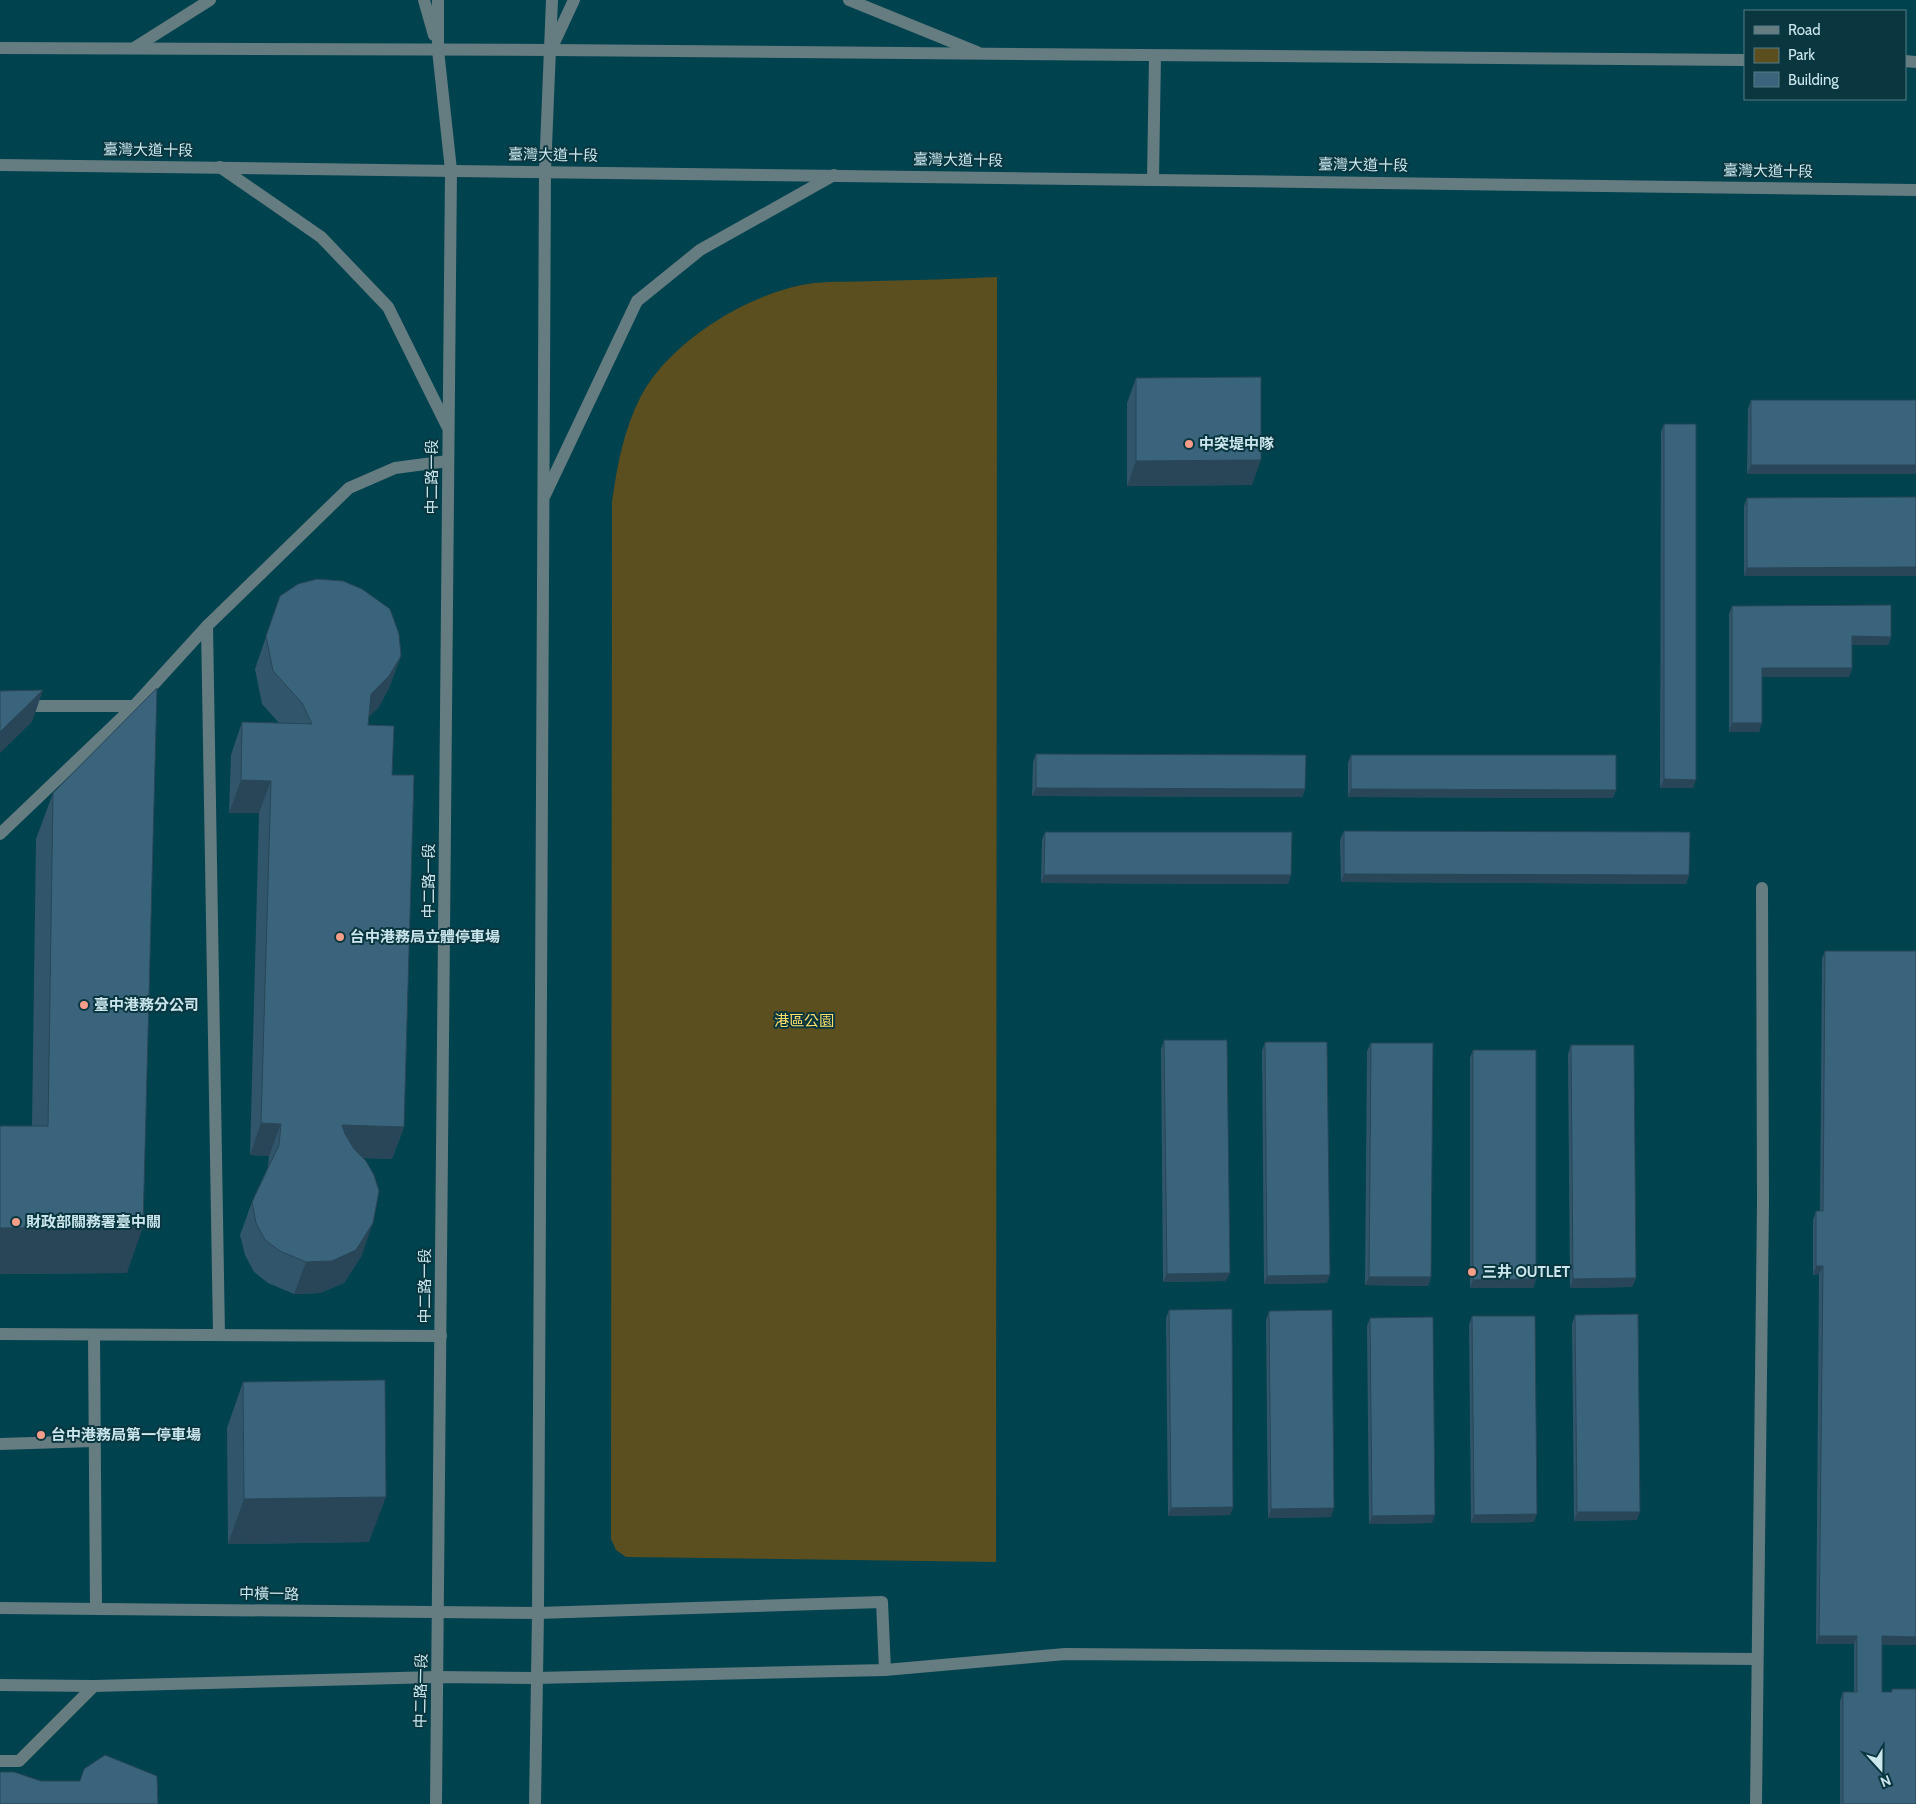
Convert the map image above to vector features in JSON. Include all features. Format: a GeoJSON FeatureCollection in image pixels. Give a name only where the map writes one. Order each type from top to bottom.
{"type":"FeatureCollection","features":[{"type":"Feature","properties":{"kind":"street"},"geometry":{"type":"LineString","coordinates":[[133,48],[210,0]]}},
{"type":"Feature","properties":{"kind":"street","name":"中二路一段"},"geometry":{"type":"LineString","coordinates":[[424,0],[438,50]]}},
{"type":"Feature","properties":{"kind":"street","name":"中二路一段"},"geometry":{"type":"LineString","coordinates":[[436,1804],[451,170],[438,50],[438,0]]}},
{"type":"Feature","properties":{"kind":"street"},"geometry":{"type":"LineString","coordinates":[[535,1804],[535,1678],[538,1613],[545,171],[552,0]]}},
{"type":"Feature","properties":{"kind":"street"},"geometry":{"type":"LineString","coordinates":[[551,50],[574,0]]}},
{"type":"Feature","properties":{"kind":"street"},"geometry":{"type":"LineString","coordinates":[[849,0],[984,54]]}},
{"type":"Feature","properties":{"kind":"street"},"geometry":{"type":"LineString","coordinates":[[0,48],[551,50],[1744,60]]}},
{"type":"Feature","properties":{"kind":"street"},"geometry":{"type":"LineString","coordinates":[[1153,179],[1155,56]]}},
{"type":"Feature","properties":{"kind":"street","name":"臺灣大道十段"},"geometry":{"type":"LineString","coordinates":[[0,165],[1916,190]]}},
{"type":"Feature","properties":{"kind":"street"},"geometry":{"type":"LineString","coordinates":[[220,167],[322,237],[388,307],[448,427]]}},
{"type":"Feature","properties":{"kind":"street"},"geometry":{"type":"LineString","coordinates":[[543,500],[638,301],[700,250],[834,175]]}},
{"type":"Feature","properties":{"kind":"street"},"geometry":{"type":"LineString","coordinates":[[0,834],[134,706],[207,626],[349,488],[395,468],[448,461]]}},
{"type":"Feature","properties":{"kind":"street"},"geometry":{"type":"LineString","coordinates":[[207,626],[219,1334]]}},
{"type":"Feature","properties":{"kind":"street"},"geometry":{"type":"LineString","coordinates":[[0,706],[134,706]]}},
{"type":"Feature","properties":{"kind":"street"},"geometry":{"type":"LineString","coordinates":[[1756,1804],[1763,1203],[1762,888]]}},
{"type":"Feature","properties":{"kind":"street"},"geometry":{"type":"LineString","coordinates":[[0,1334],[441,1336]]}},
{"type":"Feature","properties":{"kind":"street"},"geometry":{"type":"LineString","coordinates":[[94,1335],[96,1608]]}},
{"type":"Feature","properties":{"kind":"street"},"geometry":{"type":"LineString","coordinates":[[0,1444],[94,1441]]}},
{"type":"Feature","properties":{"kind":"street","name":"中橫一路"},"geometry":{"type":"LineString","coordinates":[[0,1608],[538,1613],[882,1602],[885,1670]]}},
{"type":"Feature","properties":{"kind":"street"},"geometry":{"type":"LineString","coordinates":[[0,1685],[94,1686],[437,1677],[535,1678],[885,1670],[1065,1654],[1757,1659]]}},
{"type":"Feature","properties":{"kind":"street"},"geometry":{"type":"LineString","coordinates":[[0,1761],[19,1761],[94,1686]]}},
{"type":"Feature","properties":{"kind":"green space","name":"港區公園"},"geometry":{"type":"Polygon","coordinates":[[[997,277],[996,1562],[626,1557],[616,1550],[611,1539],[612,502],[626,434],[641,396],[655,375],[672,356],[716,322],[765,296],[814,283],[997,277]]]}},
{"type":"Feature","properties":{"kind":"building","name":"中突堤中隊"},"geometry":{"type":"Polygon","coordinates":[[[1261,377],[1261,460],[1136,461],[1136,378],[1261,377]]]}},
{"type":"Feature","properties":{"kind":"building"},"geometry":{"type":"Polygon","coordinates":[[[1751,400],[1916,400],[1916,465],[1751,465],[1751,400]]]}},
{"type":"Feature","properties":{"kind":"building"},"geometry":{"type":"Polygon","coordinates":[[[1664,424],[1696,424],[1696,780],[1664,779],[1664,424]]]}},
{"type":"Feature","properties":{"kind":"building"},"geometry":{"type":"Polygon","coordinates":[[[1916,497],[1916,567],[1747,568],[1747,498],[1916,497]]]}},
{"type":"Feature","properties":{"kind":"building"},"geometry":{"type":"Polygon","coordinates":[[[317,579],[343,581],[362,589],[390,609],[399,634],[401,656],[389,676],[371,694],[368,725],[394,726],[392,775],[414,775],[404,1127],[342,1125],[354,1149],[366,1161],[374,1175],[379,1191],[373,1223],[356,1250],[332,1261],[306,1262],[280,1251],[265,1240],[256,1223],[252,1202],[279,1145],[281,1124],[261,1123],[271,781],[241,780],[242,722],[312,724],[302,703],[273,671],[266,636],[280,596],[298,584],[317,579]]]}},
{"type":"Feature","properties":{"kind":"building"},"geometry":{"type":"Polygon","coordinates":[[[1891,605],[1891,637],[1852,636],[1852,668],[1762,668],[1762,723],[1732,723],[1732,606],[1891,605]]]}},
{"type":"Feature","properties":{"kind":"building","name":"臺中港務分公司"},"geometry":{"type":"Polygon","coordinates":[[[157,688],[143,1227],[0,1228],[0,1126],[48,1126],[53,793],[157,688]]]}},
{"type":"Feature","properties":{"kind":"building"},"geometry":{"type":"Polygon","coordinates":[[[43,690],[0,732],[0,691],[43,690]]]}},
{"type":"Feature","properties":{"kind":"building"},"geometry":{"type":"Polygon","coordinates":[[[1036,754],[1306,755],[1305,789],[1036,788],[1036,754]]]}},
{"type":"Feature","properties":{"kind":"building"},"geometry":{"type":"Polygon","coordinates":[[[1351,755],[1616,755],[1616,790],[1351,789],[1351,755]]]}},
{"type":"Feature","properties":{"kind":"building"},"geometry":{"type":"Polygon","coordinates":[[[1344,831],[1690,832],[1689,875],[1344,874],[1344,831]]]}},
{"type":"Feature","properties":{"kind":"building"},"geometry":{"type":"Polygon","coordinates":[[[1045,832],[1292,832],[1291,875],[1044,875],[1045,832]]]}},
{"type":"Feature","properties":{"kind":"building"},"geometry":{"type":"Polygon","coordinates":[[[1825,951],[1916,951],[1916,1637],[1882,1636],[1882,1692],[1892,1692],[1892,1689],[1916,1689],[1916,1804],[1843,1804],[1843,1692],[1857,1692],[1857,1636],[1819,1636],[1823,1266],[1816,1266],[1816,1211],[1823,1211],[1825,951]]]}},
{"type":"Feature","properties":{"kind":"building"},"geometry":{"type":"Polygon","coordinates":[[[1164,1040],[1227,1040],[1230,1273],[1167,1274],[1164,1040]]]}},
{"type":"Feature","properties":{"kind":"building"},"geometry":{"type":"Polygon","coordinates":[[[1265,1042],[1327,1042],[1330,1275],[1267,1276],[1265,1042]]]}},
{"type":"Feature","properties":{"kind":"building"},"geometry":{"type":"Polygon","coordinates":[[[1371,1043],[1433,1043],[1431,1277],[1369,1277],[1371,1043]]]}},
{"type":"Feature","properties":{"kind":"building"},"geometry":{"type":"Polygon","coordinates":[[[1571,1045],[1634,1045],[1636,1278],[1573,1279],[1571,1045]]]}},
{"type":"Feature","properties":{"kind":"building"},"geometry":{"type":"Polygon","coordinates":[[[1473,1050],[1536,1050],[1536,1279],[1473,1280],[1473,1050]]]}},
{"type":"Feature","properties":{"kind":"building"},"geometry":{"type":"Polygon","coordinates":[[[1232,1309],[1233,1507],[1171,1508],[1169,1310],[1232,1309]]]}},
{"type":"Feature","properties":{"kind":"building"},"geometry":{"type":"Polygon","coordinates":[[[1332,1310],[1334,1508],[1271,1509],[1269,1311],[1332,1310]]]}},
{"type":"Feature","properties":{"kind":"building"},"geometry":{"type":"Polygon","coordinates":[[[1638,1314],[1640,1512],[1577,1512],[1575,1315],[1638,1314]]]}},
{"type":"Feature","properties":{"kind":"building"},"geometry":{"type":"Polygon","coordinates":[[[1472,1316],[1535,1316],[1537,1514],[1474,1515],[1472,1316]]]}},
{"type":"Feature","properties":{"kind":"building"},"geometry":{"type":"Polygon","coordinates":[[[1433,1317],[1435,1515],[1372,1516],[1370,1318],[1433,1317]]]}},
{"type":"Feature","properties":{"kind":"building"},"geometry":{"type":"Polygon","coordinates":[[[385,1380],[386,1497],[244,1499],[243,1382],[385,1380]]]}},
{"type":"Feature","properties":{"kind":"building"},"geometry":{"type":"Polygon","coordinates":[[[105,1755],[157,1776],[158,1804],[0,1804],[0,1772],[14,1772],[41,1781],[80,1781],[84,1769],[105,1755]]]}},
{"type":"Feature","properties":{"kind":"place","name":"中突堤中隊"},"geometry":{"type":"Point","coordinates":[1189,444]}},
{"type":"Feature","properties":{"kind":"place","name":"台中港務局立體停車場"},"geometry":{"type":"Point","coordinates":[340,937]}},
{"type":"Feature","properties":{"kind":"place","name":"臺中港務分公司"},"geometry":{"type":"Point","coordinates":[84,1005]}},
{"type":"Feature","properties":{"kind":"place","name":"財政部關務署臺中關"},"geometry":{"type":"Point","coordinates":[16,1222]}},
{"type":"Feature","properties":{"kind":"place","name":"三井 OUTLET"},"geometry":{"type":"Point","coordinates":[1472,1272]}},
{"type":"Feature","properties":{"kind":"place","name":"台中港務局第一停車場"},"geometry":{"type":"Point","coordinates":[41,1435]}}]}
